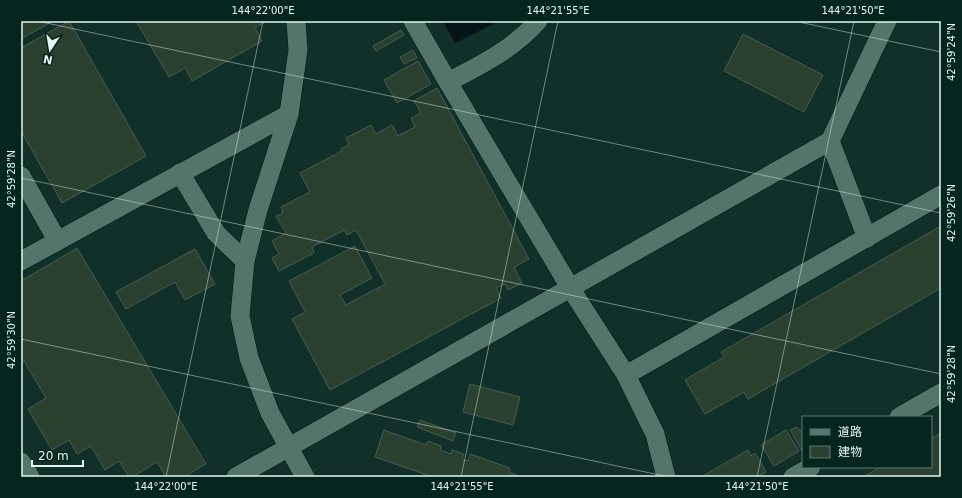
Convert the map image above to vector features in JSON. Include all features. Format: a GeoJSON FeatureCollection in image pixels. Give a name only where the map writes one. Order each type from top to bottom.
{"type":"FeatureCollection","features":[{"type":"Feature","properties":{"kind":"street"},"geometry":{"type":"LineString","coordinates":[[296,21],[298,50],[289,114],[258,210],[245,261],[240,316],[249,358],[270,413],[306,477]]}},
{"type":"Feature","properties":{"kind":"street"},"geometry":{"type":"LineString","coordinates":[[413,21],[571,289],[626,375],[656,434],[666,477]]}},
{"type":"Feature","properties":{"kind":"street"},"geometry":{"type":"LineString","coordinates":[[448,82],[485,63],[524,36],[538,21]]}},
{"type":"Feature","properties":{"kind":"street"},"geometry":{"type":"LineString","coordinates":[[236,477],[571,289],[830,141],[886,21]]}},
{"type":"Feature","properties":{"kind":"street"},"geometry":{"type":"LineString","coordinates":[[21,261],[289,114]]}},
{"type":"Feature","properties":{"kind":"street"},"geometry":{"type":"LineString","coordinates":[[830,141],[867,238]]}},
{"type":"Feature","properties":{"kind":"street"},"geometry":{"type":"LineString","coordinates":[[180,173],[216,234],[245,261]]}},
{"type":"Feature","properties":{"kind":"street"},"geometry":{"type":"LineString","coordinates":[[21,176],[57,240]]}},
{"type":"Feature","properties":{"kind":"street"},"geometry":{"type":"LineString","coordinates":[[626,375],[941,195]]}},
{"type":"Feature","properties":{"kind":"street"},"geometry":{"type":"LineString","coordinates":[[901,416],[941,394]]}},
{"type":"Feature","properties":{"kind":"street"},"geometry":{"type":"LineString","coordinates":[[21,462],[30,477]]}},
{"type":"Feature","properties":{"kind":"street"},"geometry":{"type":"LineString","coordinates":[[793,477],[809,468]]}},
{"type":"Feature","properties":{"kind":"shaded area"},"geometry":{"type":"Polygon","coordinates":[[[443,21],[499,21],[455,43],[443,21]]]}},
{"type":"Feature","properties":{"kind":"building"},"geometry":{"type":"Polygon","coordinates":[[[21,21],[53,21],[21,39],[21,21]]]}},
{"type":"Feature","properties":{"kind":"building"},"geometry":{"type":"Polygon","coordinates":[[[69,21],[146,156],[62,203],[21,131],[21,48],[69,21]]]}},
{"type":"Feature","properties":{"kind":"building"},"geometry":{"type":"Polygon","coordinates":[[[136,21],[267,21],[255,28],[262,41],[192,81],[185,68],[169,77],[136,21]]]}},
{"type":"Feature","properties":{"kind":"building"},"geometry":{"type":"Polygon","coordinates":[[[401,30],[404,35],[376,51],[373,46],[401,30]]]}},
{"type":"Feature","properties":{"kind":"building"},"geometry":{"type":"Polygon","coordinates":[[[743,34],[823,75],[804,112],[724,71],[743,34]]]}},
{"type":"Feature","properties":{"kind":"building"},"geometry":{"type":"Polygon","coordinates":[[[413,50],[417,58],[404,64],[400,57],[413,50]]]}},
{"type":"Feature","properties":{"kind":"building"},"geometry":{"type":"Polygon","coordinates":[[[418,61],[431,84],[397,103],[384,80],[418,61]]]}},
{"type":"Feature","properties":{"kind":"building"},"geometry":{"type":"Polygon","coordinates":[[[437,88],[529,259],[514,267],[522,283],[508,290],[505,284],[496,288],[501,298],[330,390],[292,319],[305,312],[289,281],[355,246],[372,278],[340,295],[346,305],[385,284],[356,230],[347,235],[344,230],[312,247],[314,253],[279,271],[272,258],[279,254],[272,241],[286,233],[276,216],[283,213],[281,207],[310,192],[300,173],[342,151],[341,149],[349,145],[346,138],[371,125],[376,134],[392,125],[398,136],[415,127],[411,118],[421,113],[414,101],[437,88]]]}},
{"type":"Feature","properties":{"kind":"building"},"geometry":{"type":"Polygon","coordinates":[[[941,226],[941,288],[748,399],[744,392],[705,414],[685,380],[724,357],[721,352],[941,226]]]}},
{"type":"Feature","properties":{"kind":"building"},"geometry":{"type":"Polygon","coordinates":[[[77,248],[206,464],[184,477],[166,477],[157,462],[132,477],[129,477],[119,461],[105,470],[91,446],[77,454],[69,440],[52,450],[28,409],[46,398],[21,356],[21,281],[77,248]]]}},
{"type":"Feature","properties":{"kind":"building"},"geometry":{"type":"Polygon","coordinates":[[[195,249],[215,284],[185,300],[175,282],[126,309],[116,292],[195,249]]]}},
{"type":"Feature","properties":{"kind":"building"},"geometry":{"type":"Polygon","coordinates":[[[470,384],[520,397],[513,425],[463,412],[470,384]]]}},
{"type":"Feature","properties":{"kind":"building"},"geometry":{"type":"Polygon","coordinates":[[[420,420],[456,433],[453,441],[417,427],[420,420]]]}},
{"type":"Feature","properties":{"kind":"building"},"geometry":{"type":"Polygon","coordinates":[[[797,427],[800,431],[802,430],[802,451],[790,430],[797,427]]]}},
{"type":"Feature","properties":{"kind":"building"},"geometry":{"type":"Polygon","coordinates":[[[384,430],[426,445],[428,441],[441,446],[440,450],[451,454],[452,450],[464,454],[462,459],[468,461],[470,454],[510,468],[509,472],[520,477],[433,477],[375,457],[384,430]]]}},
{"type":"Feature","properties":{"kind":"building"},"geometry":{"type":"Polygon","coordinates":[[[786,430],[799,451],[774,466],[761,445],[786,430]]]}},
{"type":"Feature","properties":{"kind":"building"},"geometry":{"type":"Polygon","coordinates":[[[941,433],[941,477],[863,477],[879,468],[932,468],[932,438],[941,433]]]}},
{"type":"Feature","properties":{"kind":"building"},"geometry":{"type":"Polygon","coordinates":[[[748,450],[751,456],[755,453],[766,472],[757,477],[701,477],[748,450]]]}}]}
